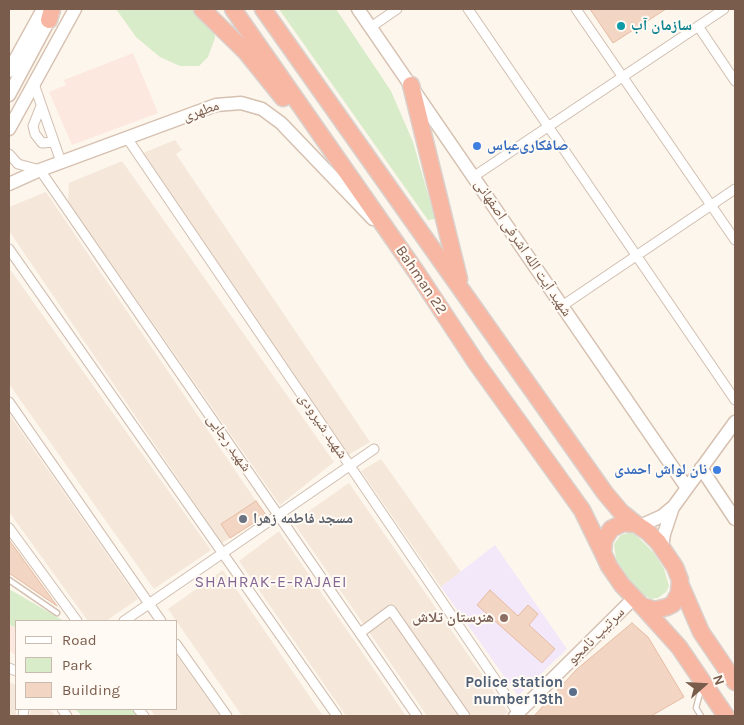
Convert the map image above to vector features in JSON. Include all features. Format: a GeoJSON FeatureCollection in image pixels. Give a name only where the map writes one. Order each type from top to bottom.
{"type":"FeatureCollection","features":[{"type":"Feature","properties":{"kind":"highway"},"geometry":{"type":"LineString","coordinates":[[202,9],[246,52],[292,109],[429,290]]}},
{"type":"Feature","properties":{"kind":"highway","name":"Bahman 22"},"geometry":{"type":"LineString","coordinates":[[233,9],[429,290],[477,364],[582,510],[604,553]]}},
{"type":"Feature","properties":{"kind":"highway","name":"Bahman 22"},"geometry":{"type":"LineString","coordinates":[[263,9],[462,288],[501,348],[605,493],[621,512],[638,525]]}},
{"type":"Feature","properties":{"kind":"highway"},"geometry":{"type":"LineString","coordinates":[[411,85],[462,288]]}},
{"type":"Feature","properties":{"kind":"highway"},"geometry":{"type":"LineString","coordinates":[[726,716],[679,647],[617,578],[604,553],[604,540],[611,529],[623,523],[638,525],[662,548],[675,567],[701,632],[735,682]]}},
{"type":"Feature","properties":{"kind":"highway"},"geometry":{"type":"LineString","coordinates":[[638,602],[654,610],[667,607],[677,598],[681,586]]}},
{"type":"Feature","properties":{"kind":"main road"},"geometry":{"type":"LineString","coordinates":[[9,129],[75,9]]}},
{"type":"Feature","properties":{"kind":"main road","name":"شهید آیت الله اشرفی اصفهانی"},"geometry":{"type":"LineString","coordinates":[[358,9],[687,488]]}},
{"type":"Feature","properties":{"kind":"main road"},"geometry":{"type":"LineString","coordinates":[[9,72],[50,11]]}},
{"type":"Feature","properties":{"kind":"main road"},"geometry":{"type":"LineString","coordinates":[[9,95],[50,11]]}},
{"type":"Feature","properties":{"kind":"main road","name":"مطهری"},"geometry":{"type":"LineString","coordinates":[[40,170],[216,105],[227,102],[251,105],[281,123],[381,227]]}},
{"type":"Feature","properties":{"kind":"main road"},"geometry":{"type":"LineString","coordinates":[[9,175],[40,170]]}},
{"type":"Feature","properties":{"kind":"main road"},"geometry":{"type":"LineString","coordinates":[[9,184],[40,170]]}},
{"type":"Feature","properties":{"kind":"main road"},"geometry":{"type":"LineString","coordinates":[[638,525],[662,516],[674,506],[735,422]]}},
{"type":"Feature","properties":{"kind":"main road"},"geometry":{"type":"LineString","coordinates":[[701,468],[735,519]]}},
{"type":"Feature","properties":{"kind":"main road"},"geometry":{"type":"LineString","coordinates":[[662,548],[664,534],[674,506]]}},
{"type":"Feature","properties":{"kind":"main road","name":"سرتیپ نامجو"},"geometry":{"type":"LineString","coordinates":[[516,715],[638,602]]}},
{"type":"Feature","properties":{"kind":"street"},"geometry":{"type":"LineString","coordinates":[[371,27],[397,9]]}},
{"type":"Feature","properties":{"kind":"street"},"geometry":{"type":"LineString","coordinates":[[468,9],[735,400]]}},
{"type":"Feature","properties":{"kind":"street"},"geometry":{"type":"LineString","coordinates":[[576,9],[735,240]]}},
{"type":"Feature","properties":{"kind":"street"},"geometry":{"type":"LineString","coordinates":[[473,177],[724,9]]}},
{"type":"Feature","properties":{"kind":"street"},"geometry":{"type":"LineString","coordinates":[[698,26],[735,81]]}},
{"type":"Feature","properties":{"kind":"street"},"geometry":{"type":"LineString","coordinates":[[34,84],[61,162]]}},
{"type":"Feature","properties":{"kind":"street"},"geometry":{"type":"LineString","coordinates":[[41,106],[33,126],[35,134],[42,144],[54,142]]}},
{"type":"Feature","properties":{"kind":"street","name":"شهید شیرودی"},"geometry":{"type":"LineString","coordinates":[[127,138],[350,465],[516,715]]}},
{"type":"Feature","properties":{"kind":"street"},"geometry":{"type":"LineString","coordinates":[[9,154],[18,164],[40,170]]}},
{"type":"Feature","properties":{"kind":"street","name":"شهید رجایی"},"geometry":{"type":"LineString","coordinates":[[40,170],[417,716]]}},
{"type":"Feature","properties":{"kind":"street"},"geometry":{"type":"LineString","coordinates":[[562,306],[735,189]]}},
{"type":"Feature","properties":{"kind":"street"},"geometry":{"type":"LineString","coordinates":[[9,249],[337,716]]}},
{"type":"Feature","properties":{"kind":"street"},"geometry":{"type":"LineString","coordinates":[[9,402],[160,620]]}},
{"type":"Feature","properties":{"kind":"street"},"geometry":{"type":"LineString","coordinates":[[125,620],[374,449]]}},
{"type":"Feature","properties":{"kind":"street"},"geometry":{"type":"LineString","coordinates":[[9,528],[76,620]]}},
{"type":"Feature","properties":{"kind":"street"},"geometry":{"type":"LineString","coordinates":[[360,633],[391,610],[465,716]]}},
{"type":"Feature","properties":{"kind":"street"},"geometry":{"type":"LineString","coordinates":[[178,647],[226,716]]}},
{"type":"Feature","properties":{"kind":"lane"},"geometry":{"type":"LineString","coordinates":[[9,580],[57,613]]}},
{"type":"Feature","properties":{"kind":"lane"},"geometry":{"type":"LineString","coordinates":[[701,716],[696,708],[703,682]]}},
{"type":"Feature","properties":{"kind":"shaded area"},"geometry":{"type":"Polygon","coordinates":[[[133,53],[158,113],[72,145],[49,92],[66,85],[64,80],[133,53]]]}},
{"type":"Feature","properties":{"kind":"shaded area"},"geometry":{"type":"Polygon","coordinates":[[[175,140],[182,150],[176,154],[370,442],[348,455],[143,153],[175,140]]]}},
{"type":"Feature","properties":{"kind":"shaded area"},"geometry":{"type":"Polygon","coordinates":[[[122,161],[334,462],[280,505],[68,201],[69,183],[122,161]]]}},
{"type":"Feature","properties":{"kind":"shaded area"},"geometry":{"type":"Polygon","coordinates":[[[46,192],[256,501],[221,524],[230,538],[222,543],[9,231],[9,207],[46,192]]]}},
{"type":"Feature","properties":{"kind":"shaded area"},"geometry":{"type":"Polygon","coordinates":[[[9,268],[211,550],[154,589],[9,384],[9,268]]]}},
{"type":"Feature","properties":{"kind":"shaded area"},"geometry":{"type":"Polygon","coordinates":[[[9,414],[138,599],[107,620],[87,620],[9,512],[9,414]]]}},
{"type":"Feature","properties":{"kind":"shaded area"},"geometry":{"type":"Polygon","coordinates":[[[381,459],[461,572],[441,587],[361,471],[381,459]]]}},
{"type":"Feature","properties":{"kind":"shaded area"},"geometry":{"type":"Polygon","coordinates":[[[349,483],[508,712],[503,716],[470,716],[395,611],[389,615],[458,716],[427,716],[293,522],[349,483]]]}},
{"type":"Feature","properties":{"kind":"shaded area"},"geometry":{"type":"Polygon","coordinates":[[[279,531],[406,716],[346,716],[239,561],[279,531]]]}},
{"type":"Feature","properties":{"kind":"shaded area","name":"هنرستان تلاش"},"geometry":{"type":"Polygon","coordinates":[[[495,545],[567,649],[518,696],[441,587],[495,545]]]}},
{"type":"Feature","properties":{"kind":"shaded area"},"geometry":{"type":"Polygon","coordinates":[[[223,570],[323,716],[242,716],[178,623],[178,620],[176,620],[168,609],[223,570]]]}},
{"type":"Feature","properties":{"kind":"shaded area"},"geometry":{"type":"Polygon","coordinates":[[[9,624],[15,627],[15,654],[9,651],[9,624]]]}},
{"type":"Feature","properties":{"kind":"shaded area"},"geometry":{"type":"Polygon","coordinates":[[[178,657],[220,716],[155,716],[151,710],[178,710],[178,657]]]}},
{"type":"Feature","properties":{"kind":"shaded area"},"geometry":{"type":"Polygon","coordinates":[[[9,682],[15,685],[16,716],[9,716],[9,682]]]}},
{"type":"Feature","properties":{"kind":"shaded area"},"geometry":{"type":"Polygon","coordinates":[[[31,710],[50,710],[56,716],[30,716],[31,710]]]}},
{"type":"Feature","properties":{"kind":"green space"},"geometry":{"type":"Polygon","coordinates":[[[116,9],[209,9],[213,18],[215,38],[208,57],[199,66],[180,66],[160,57],[136,37],[116,9]]]}},
{"type":"Feature","properties":{"kind":"green space"},"geometry":{"type":"Polygon","coordinates":[[[279,9],[336,9],[391,91],[413,142],[435,219],[428,220],[279,9]]]}},
{"type":"Feature","properties":{"kind":"green space"},"geometry":{"type":"Polygon","coordinates":[[[633,533],[654,553],[664,569],[669,586],[666,592],[658,598],[651,599],[642,594],[631,583],[616,559],[614,544],[621,535],[633,533]]]}},
{"type":"Feature","properties":{"kind":"green space"},"geometry":{"type":"Polygon","coordinates":[[[9,589],[62,620],[15,620],[15,627],[9,624],[9,589]]]}},
{"type":"Feature","properties":{"kind":"green space"},"geometry":{"type":"Polygon","coordinates":[[[76,710],[134,710],[139,716],[82,716],[76,710]]]}},
{"type":"Feature","properties":{"kind":"building","name":"سازمان آب"},"geometry":{"type":"Polygon","coordinates":[[[590,9],[666,9],[613,43],[590,9]]]}},
{"type":"Feature","properties":{"kind":"building","name":"مسجد فاطمه زهرا"},"geometry":{"type":"Polygon","coordinates":[[[256,501],[266,515],[230,538],[221,524],[256,501]]]}},
{"type":"Feature","properties":{"kind":"building"},"geometry":{"type":"Polygon","coordinates":[[[9,540],[57,606],[9,573],[9,540]]]}},
{"type":"Feature","properties":{"kind":"building"},"geometry":{"type":"Polygon","coordinates":[[[490,590],[518,616],[528,605],[538,614],[529,625],[555,649],[542,663],[477,605],[490,590]]]}},
{"type":"Feature","properties":{"kind":"building"},"geometry":{"type":"Polygon","coordinates":[[[632,623],[648,637],[684,697],[651,716],[534,716],[576,670],[632,623]]]}},
{"type":"Feature","properties":{"kind":"place","name":"سازمان آب"},"geometry":{"type":"Point","coordinates":[621,26]}},
{"type":"Feature","properties":{"kind":"place","name":"صافکاری‌عباس"},"geometry":{"type":"Point","coordinates":[477,146]}},
{"type":"Feature","properties":{"kind":"place","name":"نان لواش احمدی"},"geometry":{"type":"Point","coordinates":[717,470]}},
{"type":"Feature","properties":{"kind":"place","name":"مسجد فاطمه زهرا"},"geometry":{"type":"Point","coordinates":[243,519]}},
{"type":"Feature","properties":{"kind":"place","name":"هنرستان تلاش"},"geometry":{"type":"Point","coordinates":[504,618]}},
{"type":"Feature","properties":{"kind":"place","name":"Police station number 13th"},"geometry":{"type":"Point","coordinates":[573,692]}},
{"type":"Feature","properties":{"kind":"district","name":"SHAHRAK-E-RAJAEI"},"geometry":{"type":"Point","coordinates":[271,582]}}]}
